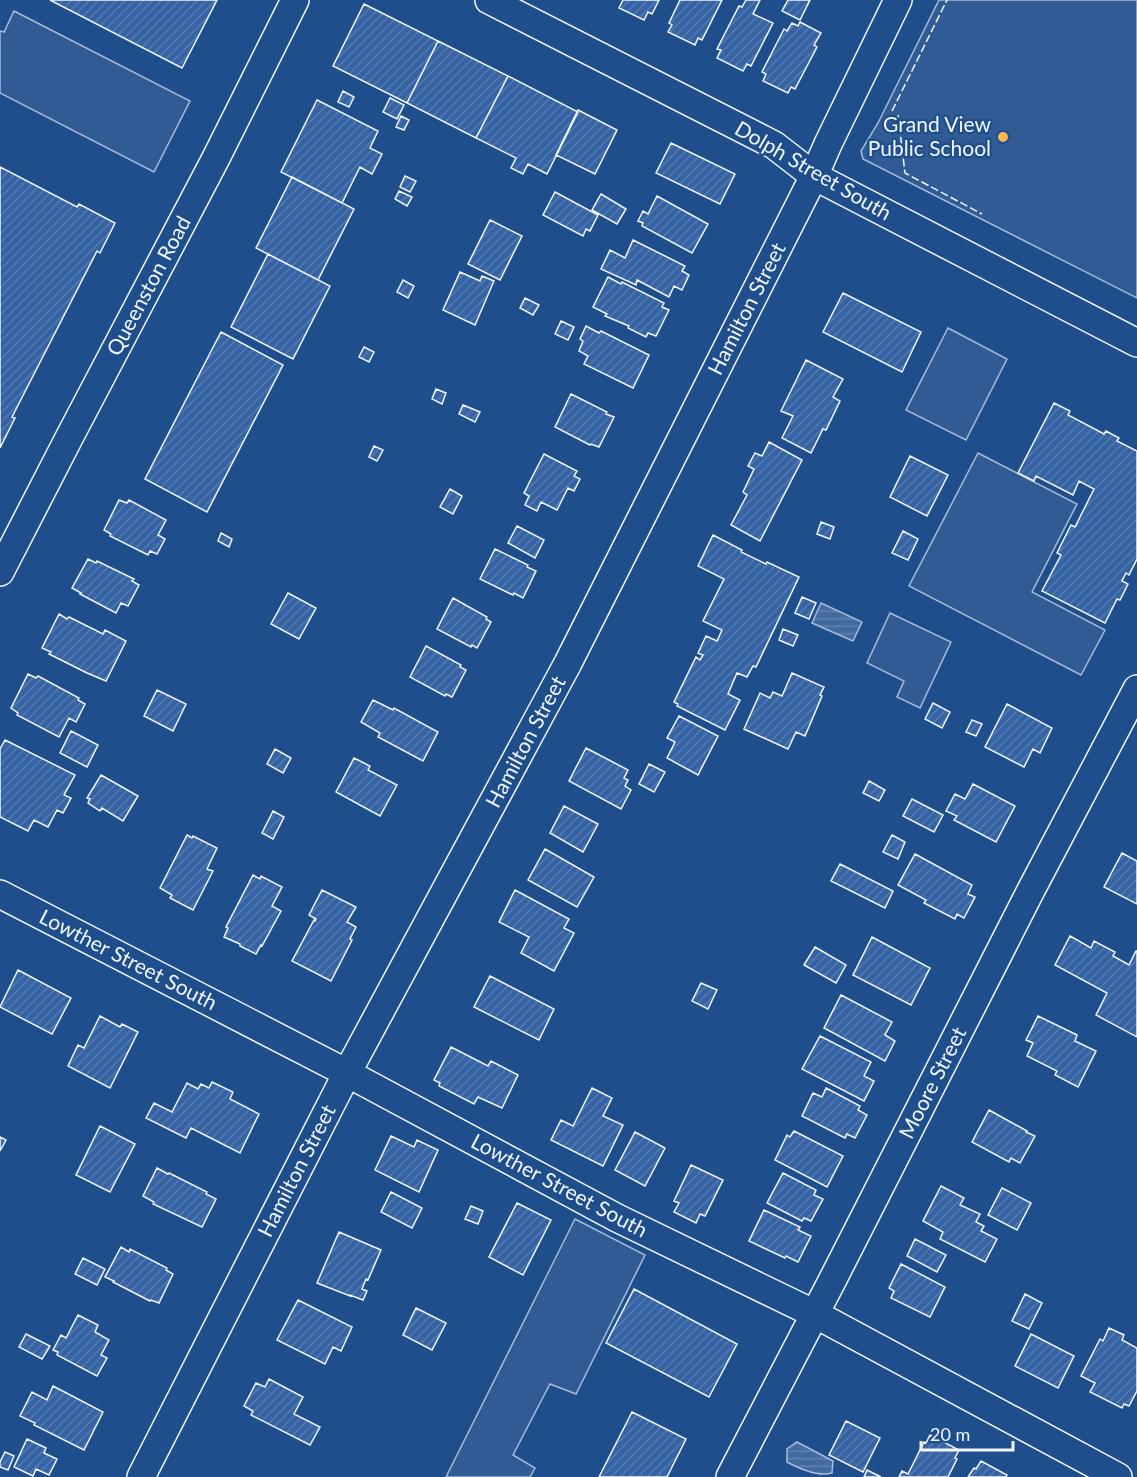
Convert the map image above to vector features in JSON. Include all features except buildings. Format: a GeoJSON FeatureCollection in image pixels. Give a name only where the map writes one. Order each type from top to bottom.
{"type":"FeatureCollection","features":[{"type":"Feature","properties":{"kind":"street","name":"Queenston Road"},"geometry":{"type":"LineString","coordinates":[[0,572],[216,158],[295,0]]}},
{"type":"Feature","properties":{"kind":"street","name":"Dolph Street South"},"geometry":{"type":"LineString","coordinates":[[489,0],[774,145],[814,176],[1137,343]]}},
{"type":"Feature","properties":{"kind":"street","name":"Hamilton Street"},"geometry":{"type":"LineString","coordinates":[[141,1477],[347,1073],[568,663],[814,176],[898,0]]}},
{"type":"Feature","properties":{"kind":"street","name":"Moore Street"},"geometry":{"type":"LineString","coordinates":[[730,1477],[1030,891],[1137,689]]}},
{"type":"Feature","properties":{"kind":"street","name":"Lowther Street South"},"geometry":{"type":"LineString","coordinates":[[0,894],[347,1073],[617,1218],[815,1314],[1118,1477]]}},
{"type":"Feature","properties":{"kind":"shaded area","name":"Grand View Public School"},"geometry":{"type":"Polygon","coordinates":[[[939,0],[1137,0],[1137,298],[863,159],[861,151],[878,123],[939,0]]]}},
{"type":"Feature","properties":{"kind":"shaded area"},"geometry":{"type":"Polygon","coordinates":[[[14,11],[190,101],[154,172],[0,93],[0,31],[4,32],[14,11]]]}},
{"type":"Feature","properties":{"kind":"shaded area"},"geometry":{"type":"Polygon","coordinates":[[[948,328],[1007,359],[966,440],[906,410],[948,328]]]}},
{"type":"Feature","properties":{"kind":"shaded area"},"geometry":{"type":"Polygon","coordinates":[[[978,453],[1077,504],[1032,592],[1105,630],[1081,675],[909,586],[978,453]]]}},
{"type":"Feature","properties":{"kind":"shaded area"},"geometry":{"type":"Polygon","coordinates":[[[821,603],[862,622],[853,641],[812,623],[821,603]]]}},
{"type":"Feature","properties":{"kind":"shaded area"},"geometry":{"type":"Polygon","coordinates":[[[890,613],[951,642],[920,708],[897,697],[904,681],[867,663],[890,613]]]}},
{"type":"Feature","properties":{"kind":"shaded area"},"geometry":{"type":"Polygon","coordinates":[[[575,1219],[645,1255],[576,1394],[550,1384],[513,1455],[535,1468],[530,1477],[446,1477],[575,1219]]]}},
{"type":"Feature","properties":{"kind":"shaded area"},"geometry":{"type":"Polygon","coordinates":[[[797,1442],[833,1461],[832,1473],[815,1473],[787,1462],[787,1449],[797,1442]]]}},
{"type":"Feature","properties":{"kind":"fence"},"geometry":{"type":"LineString","coordinates":[[892,111],[947,0]]}},
{"type":"Feature","properties":{"kind":"fence"},"geometry":{"type":"LineString","coordinates":[[898,115],[905,173],[982,214]]}},
{"type":"Feature","properties":{"kind":"place","name":"Grand View Public School"},"geometry":{"type":"Point","coordinates":[1003,137]}}]}
